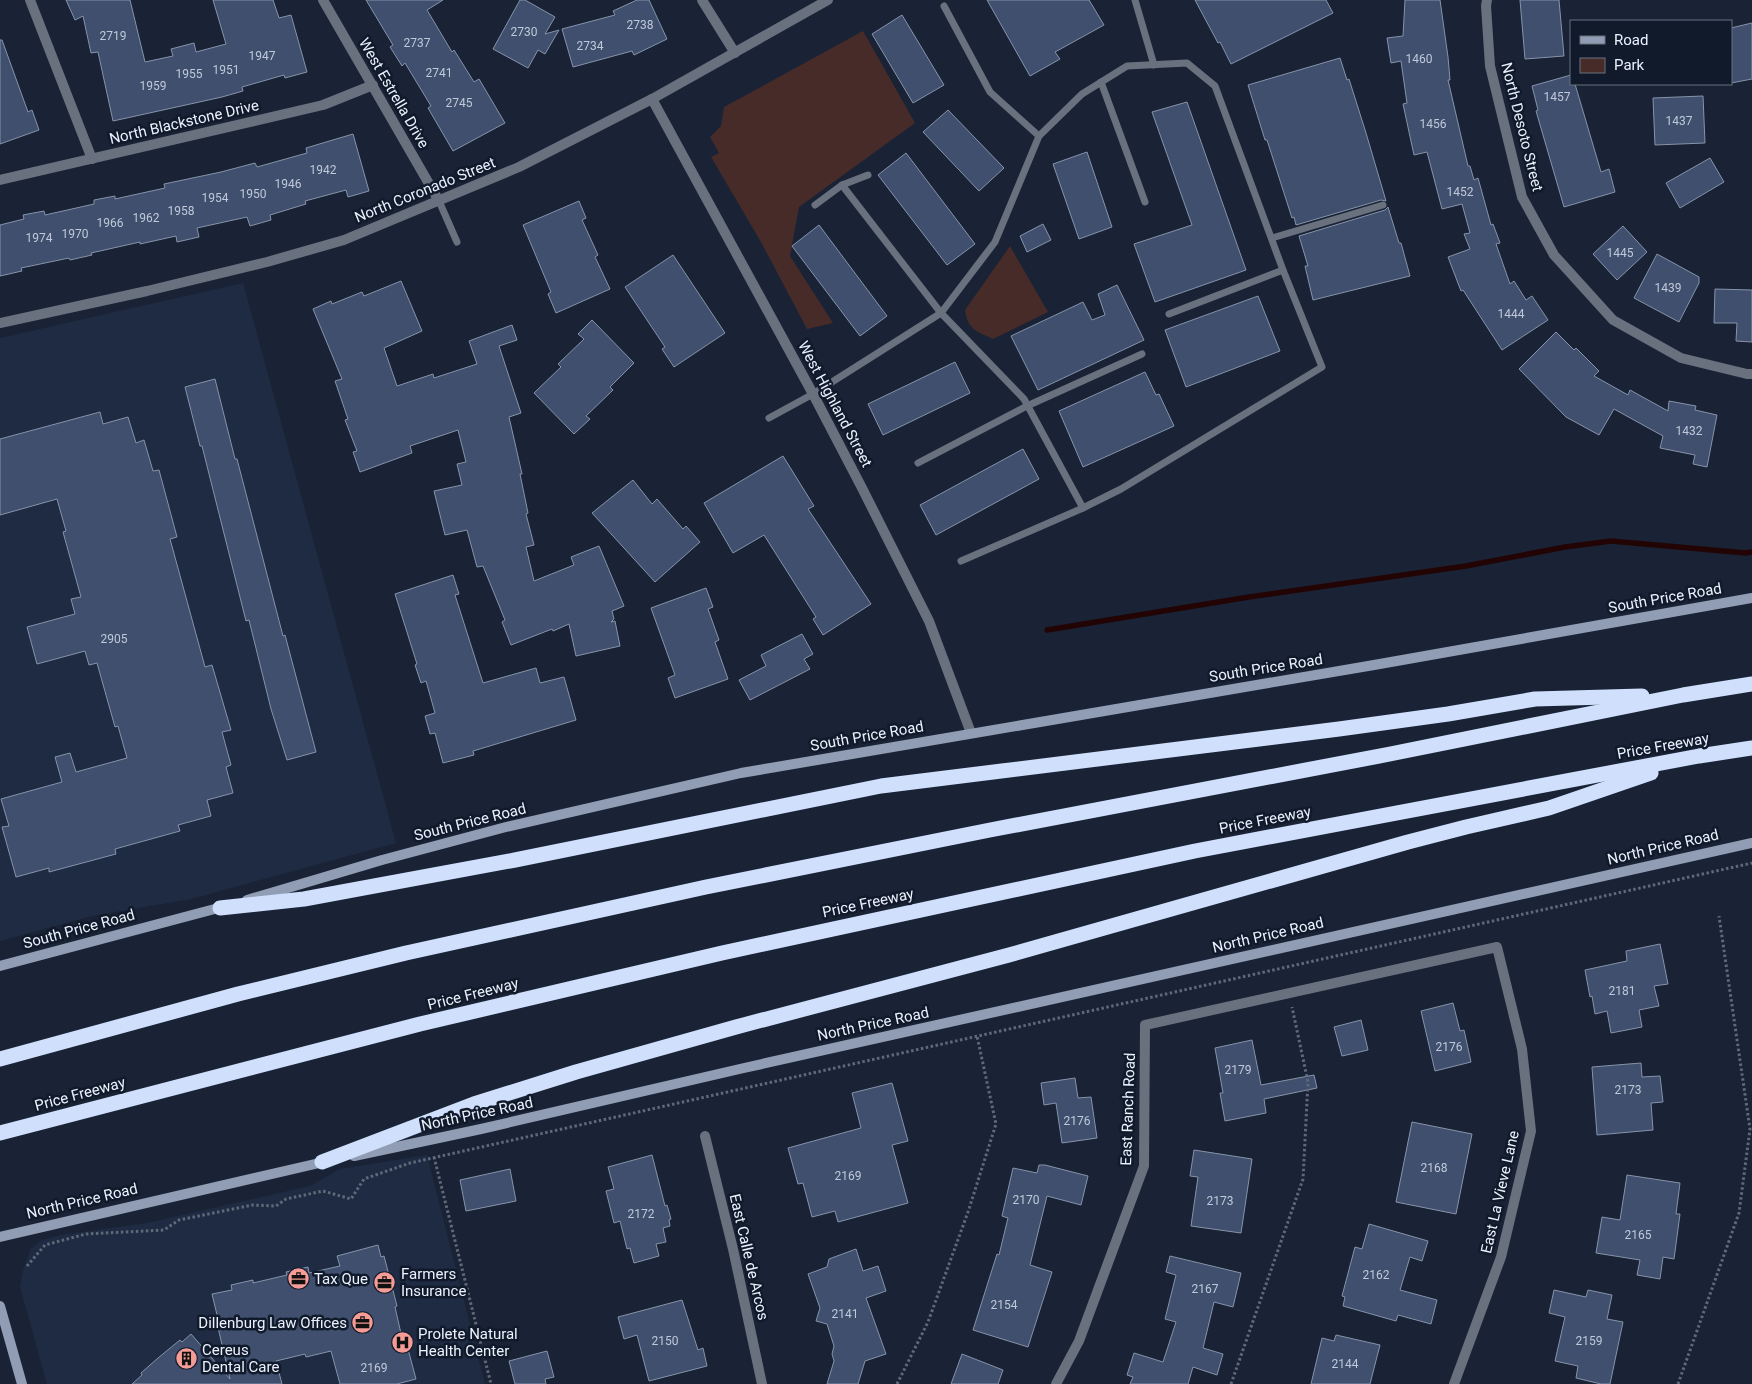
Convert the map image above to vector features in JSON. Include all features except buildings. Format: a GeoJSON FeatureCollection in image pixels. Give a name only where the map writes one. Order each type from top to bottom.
{"type":"FeatureCollection","features":[{"type":"Feature","properties":{"kind":"highway"},"geometry":{"type":"LineString","coordinates":[[0,1059],[238,994],[406,953],[706,887],[1683,695],[1752,684]]}},
{"type":"Feature","properties":{"kind":"highway"},"geometry":{"type":"LineString","coordinates":[[220,908],[304,899],[515,860],[881,786],[1339,729],[1448,714],[1535,699],[1683,695]]}},
{"type":"Feature","properties":{"kind":"highway","name":"Price Freeway"},"geometry":{"type":"LineString","coordinates":[[0,1133],[420,1024],[732,951],[1195,852],[1699,756],[1752,748]]}},
{"type":"Feature","properties":{"kind":"highway"},"geometry":{"type":"LineString","coordinates":[[322,1162],[474,1104],[576,1072],[736,1027],[1018,952],[1408,842],[1549,808],[1699,756]]}},
{"type":"Feature","properties":{"kind":"main road","name":"South Price Road"},"geometry":{"type":"LineString","coordinates":[[0,966],[220,908],[382,860],[506,827],[693,783],[970,733],[1374,665],[1752,598]]}},
{"type":"Feature","properties":{"kind":"main road","name":"North Price Road"},"geometry":{"type":"LineString","coordinates":[[0,1237],[322,1162],[480,1129],[744,1068],[1752,843]]}},
{"type":"Feature","properties":{"kind":"main road"},"geometry":{"type":"LineString","coordinates":[[0,1306],[22,1384]]}},
{"type":"Feature","properties":{"kind":"street"},"geometry":{"type":"LineString","coordinates":[[30,0],[92,159]]}},
{"type":"Feature","properties":{"kind":"street","name":"West Estrella Drive"},"geometry":{"type":"LineString","coordinates":[[323,0],[439,201]]}},
{"type":"Feature","properties":{"kind":"street"},"geometry":{"type":"LineString","coordinates":[[702,0],[735,52]]}},
{"type":"Feature","properties":{"kind":"street","name":"North Coronado Street"},"geometry":{"type":"LineString","coordinates":[[0,323],[147,291],[267,262],[344,240],[519,167],[652,99],[828,0]]}},
{"type":"Feature","properties":{"kind":"street","name":"North Desoto Street"},"geometry":{"type":"LineString","coordinates":[[1487,0],[1490,66],[1522,197],[1554,255],[1613,320],[1681,358],[1752,374]]}},
{"type":"Feature","properties":{"kind":"street","name":"North Blackstone Drive"},"geometry":{"type":"LineString","coordinates":[[0,180],[323,105],[373,85]]}},
{"type":"Feature","properties":{"kind":"street","name":"West Highland Street"},"geometry":{"type":"LineString","coordinates":[[652,99],[813,394],[929,621],[970,733]]}},
{"type":"Feature","properties":{"kind":"street","name":"East La Vieve Lane"},"geometry":{"type":"LineString","coordinates":[[1288,994],[1497,947],[1522,1049],[1531,1131],[1501,1257],[1454,1384]]}},
{"type":"Feature","properties":{"kind":"street","name":"East Ranch Road"},"geometry":{"type":"LineString","coordinates":[[1056,1384],[1079,1341],[1144,1166],[1144,1025],[1288,994]]}},
{"type":"Feature","properties":{"kind":"street","name":"East Calle de Arcos"},"geometry":{"type":"LineString","coordinates":[[705,1136],[733,1249],[762,1384]]}},
{"type":"Feature","properties":{"kind":"lane"},"geometry":{"type":"LineString","coordinates":[[1135,0],[1154,65]]}},
{"type":"Feature","properties":{"kind":"lane"},"geometry":{"type":"LineString","coordinates":[[944,6],[990,92],[1039,136]]}},
{"type":"Feature","properties":{"kind":"lane"},"geometry":{"type":"LineString","coordinates":[[769,418],[813,394],[941,313],[996,242],[1039,136],[1082,94],[1128,66],[1187,63],[1215,86],[1283,270],[1322,367],[1121,489],[1083,508],[961,561]]}},
{"type":"Feature","properties":{"kind":"lane"},"geometry":{"type":"LineString","coordinates":[[1101,82],[1145,202]]}},
{"type":"Feature","properties":{"kind":"lane"},"geometry":{"type":"LineString","coordinates":[[814,204],[842,185],[868,175]]}},
{"type":"Feature","properties":{"kind":"lane"},"geometry":{"type":"LineString","coordinates":[[842,185],[941,313],[1024,399],[1083,508]]}},
{"type":"Feature","properties":{"kind":"lane"},"geometry":{"type":"LineString","coordinates":[[439,201],[457,242]]}},
{"type":"Feature","properties":{"kind":"lane"},"geometry":{"type":"LineString","coordinates":[[1272,238],[1383,205]]}},
{"type":"Feature","properties":{"kind":"lane"},"geometry":{"type":"LineString","coordinates":[[1169,314],[1283,270]]}},
{"type":"Feature","properties":{"kind":"lane"},"geometry":{"type":"LineString","coordinates":[[918,463],[1027,406],[1142,354]]}},
{"type":"Feature","properties":{"kind":"path"},"geometry":{"type":"LineString","coordinates":[[27,1266],[45,1245],[86,1234],[164,1230],[179,1220],[253,1205],[276,1206],[286,1199],[323,1191],[351,1199],[364,1179],[434,1157],[1752,863]]}},
{"type":"Feature","properties":{"kind":"path"},"geometry":{"type":"LineString","coordinates":[[1678,1384],[1739,1213],[1750,1129],[1719,916]]}},
{"type":"Feature","properties":{"kind":"path"},"geometry":{"type":"LineString","coordinates":[[1230,1384],[1303,1179],[1308,1082],[1288,994]]}},
{"type":"Feature","properties":{"kind":"path"},"geometry":{"type":"LineString","coordinates":[[897,1384],[928,1322],[968,1212],[996,1124],[977,1036]]}},
{"type":"Feature","properties":{"kind":"path"},"geometry":{"type":"LineString","coordinates":[[434,1157],[490,1384]]}},
{"type":"Feature","properties":{"kind":"shaded area"},"geometry":{"type":"Polygon","coordinates":[[[243,283],[396,843],[191,899],[92,916],[0,941],[0,338],[243,283]]]}},
{"type":"Feature","properties":{"kind":"shaded area"},"geometry":{"type":"Polygon","coordinates":[[[427,1155],[485,1384],[47,1384],[20,1287],[23,1270],[31,1249],[42,1240],[61,1235],[147,1223],[310,1186],[340,1169],[427,1155]]]}},
{"type":"Feature","properties":{"kind":"green space"},"geometry":{"type":"Polygon","coordinates":[[[863,31],[915,123],[799,207],[790,256],[833,323],[807,329],[761,242],[711,157],[719,153],[710,137],[721,126],[724,107],[863,31]]]}},
{"type":"Feature","properties":{"kind":"green space"},"geometry":{"type":"Polygon","coordinates":[[[1010,246],[1048,312],[993,339],[977,332],[971,326],[966,317],[965,310],[1010,246]]]}},
{"type":"Feature","properties":{"kind":"waterway"},"geometry":{"type":"LineString","coordinates":[[1047,630],[1249,597],[1466,566],[1565,547],[1611,541],[1752,552]]}},
{"type":"Feature","properties":{"kind":"place","name":"Tax Que"},"geometry":{"type":"Point","coordinates":[298,1279]}},
{"type":"Feature","properties":{"kind":"place","name":"Farmers Insurance"},"geometry":{"type":"Point","coordinates":[385,1283]}},
{"type":"Feature","properties":{"kind":"place","name":"Dillenburg Law Offices"},"geometry":{"type":"Point","coordinates":[363,1323]}},
{"type":"Feature","properties":{"kind":"place","name":"Prolete Natural Health Center"},"geometry":{"type":"Point","coordinates":[402,1343]}},
{"type":"Feature","properties":{"kind":"place","name":"Cereus Dental Care"},"geometry":{"type":"Point","coordinates":[186,1359]}}]}
